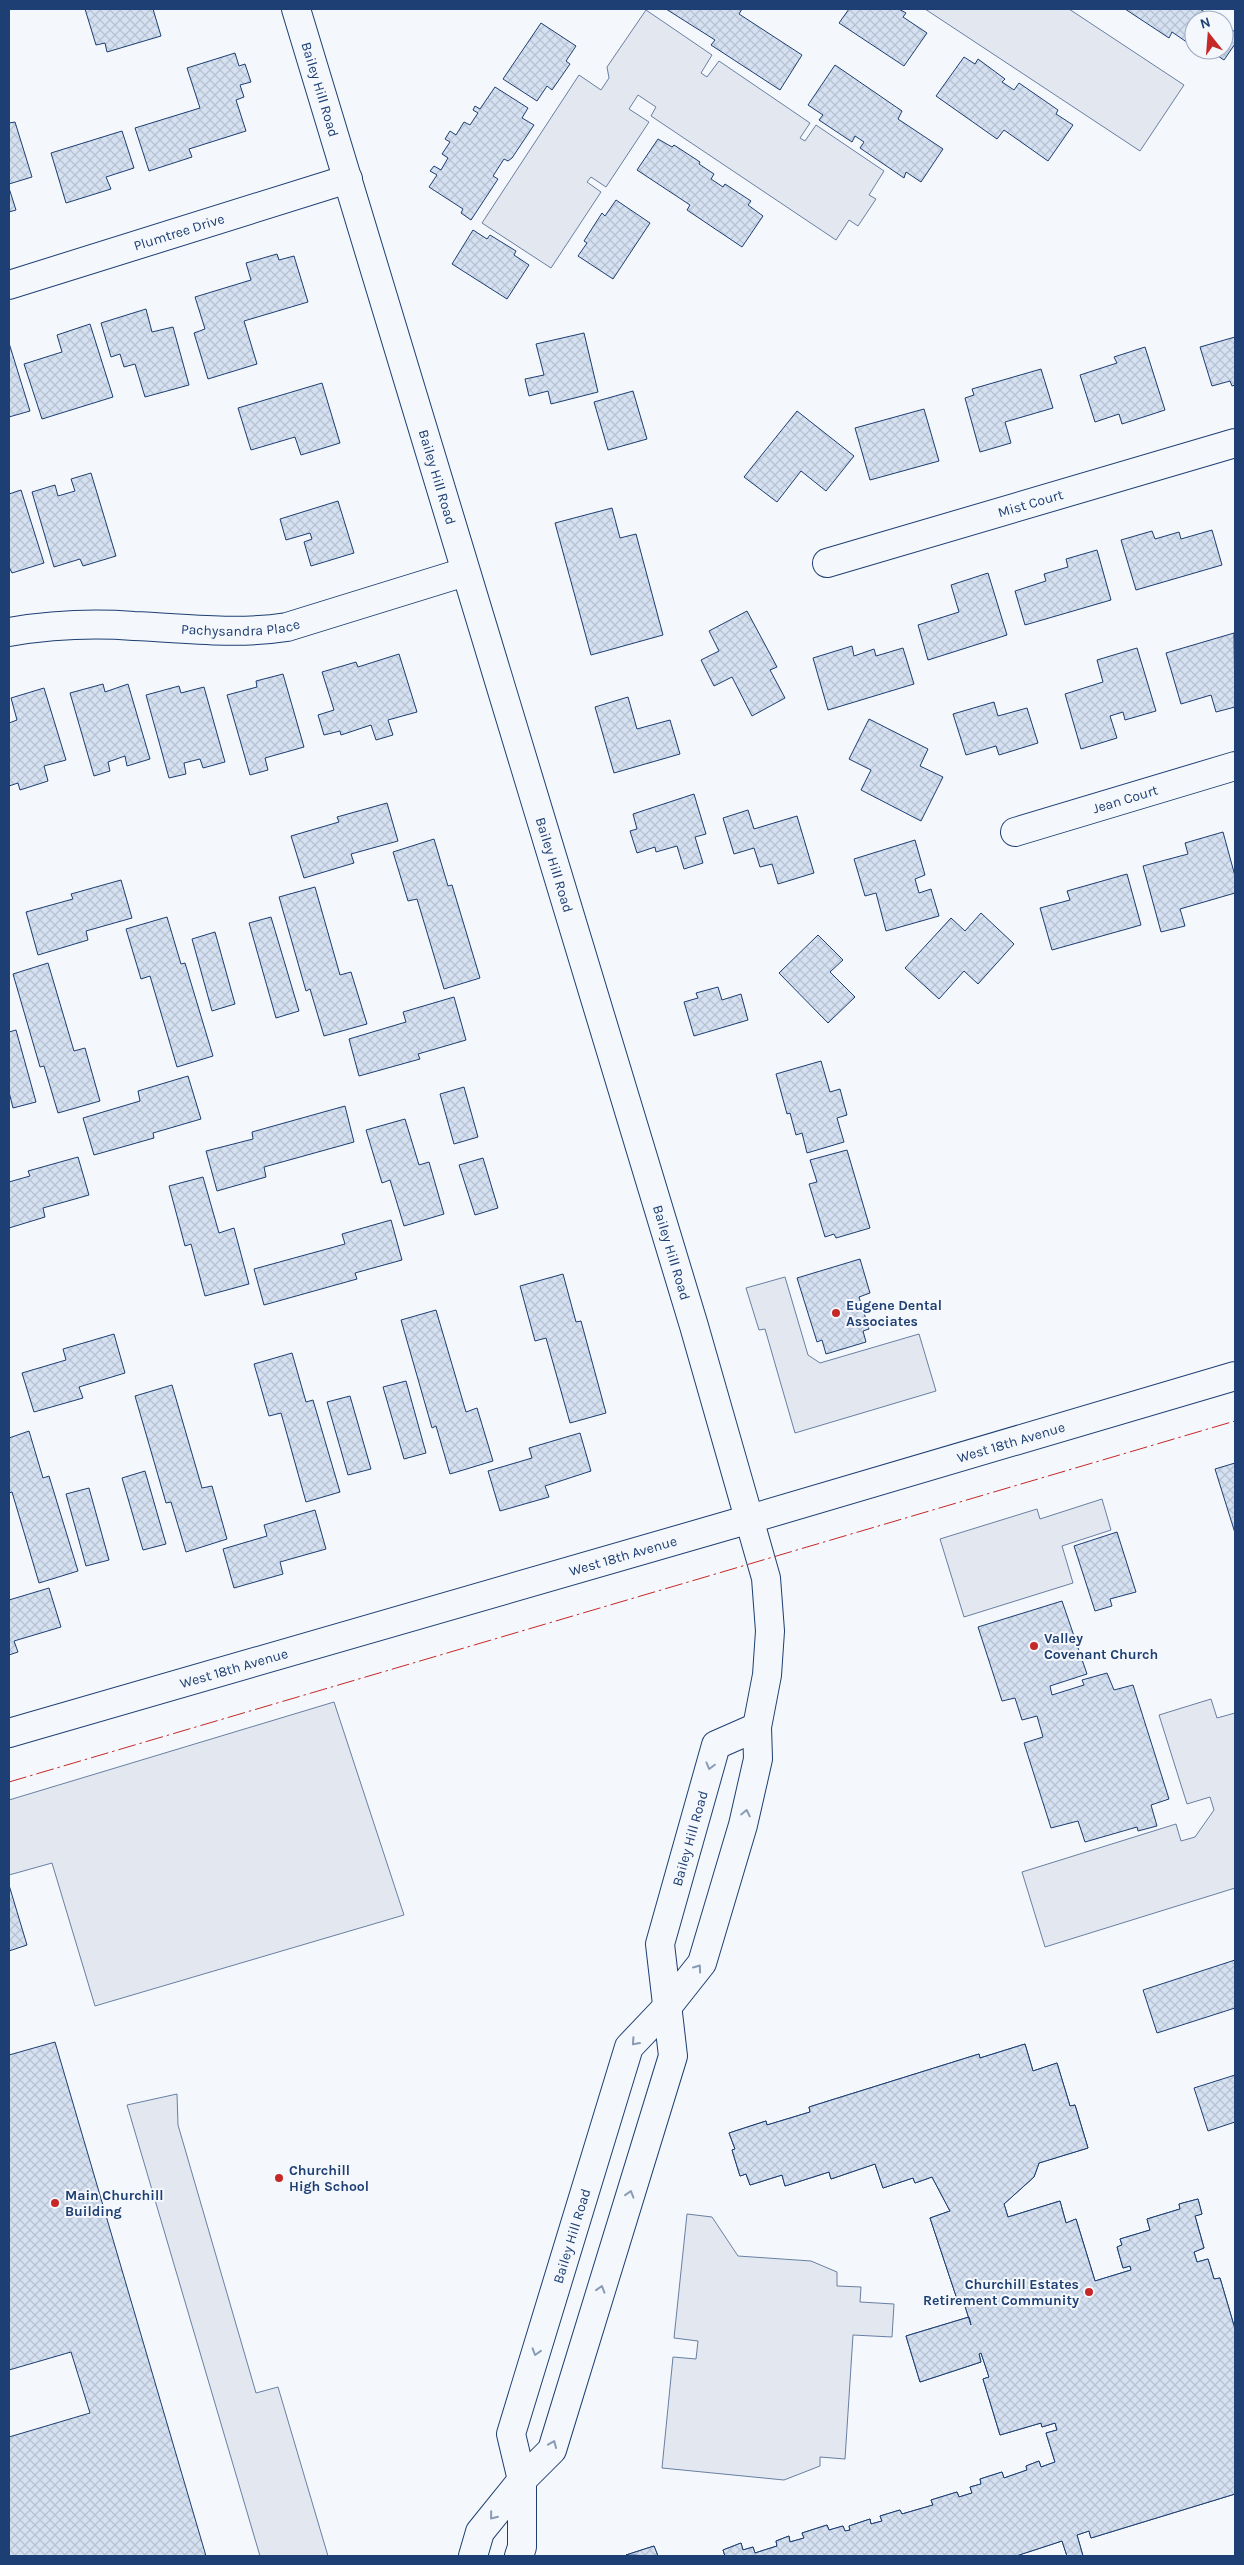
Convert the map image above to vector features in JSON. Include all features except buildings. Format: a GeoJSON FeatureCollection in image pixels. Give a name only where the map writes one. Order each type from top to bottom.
{"type":"FeatureCollection","features":[{"type":"Feature","properties":{"kind":"main road","name":"Bailey Hill Road"},"geometry":{"type":"LineString","coordinates":[[296,9],[694,1326],[766,1578],[770,1632],[767,1675],[756,1727],[758,1758],[743,1825],[702,1962],[668,2006],[629,2047],[511,2434],[522,2480],[522,2547],[519,2556]]}},
{"type":"Feature","properties":{"kind":"main road","name":"Plumtree Drive"},"geometry":{"type":"LineString","coordinates":[[9,285],[348,179]]}},
{"type":"Feature","properties":{"kind":"main road","name":"Mist Court"},"geometry":{"type":"LineString","coordinates":[[827,563],[1235,443]]}},
{"type":"Feature","properties":{"kind":"main road","name":"Pachysandra Place"},"geometry":{"type":"LineString","coordinates":[[9,632],[58,626],[104,625],[234,632],[260,631],[287,626],[465,572]]}},
{"type":"Feature","properties":{"kind":"main road","name":"Jean Court"},"geometry":{"type":"LineString","coordinates":[[1015,832],[1235,766]]}},
{"type":"Feature","properties":{"kind":"main road","name":"West 18th Avenue"},"geometry":{"type":"LineString","coordinates":[[9,1733],[750,1519],[1235,1376]]}},
{"type":"Feature","properties":{"kind":"main road","name":"Bailey Hill Road"},"geometry":{"type":"LineString","coordinates":[[473,2556],[480,2532],[522,2480],[552,2450],[673,2056],[660,1944],[716,1745],[756,1727]]}},
{"type":"Feature","properties":{"kind":"shaded area"},"geometry":{"type":"Polygon","coordinates":[[[925,9],[1069,9],[1184,85],[1140,151],[925,9]]]}},
{"type":"Feature","properties":{"kind":"shaded area"},"geometry":{"type":"Polygon","coordinates":[[[646,10],[712,55],[701,73],[707,77],[719,61],[810,123],[800,138],[805,141],[816,125],[884,171],[869,195],[876,199],[858,226],[849,220],[836,240],[651,116],[656,107],[638,95],[629,109],[649,122],[606,187],[591,177],[587,182],[601,192],[551,268],[482,223],[579,75],[601,90],[609,78],[607,67],[646,10]]]}},
{"type":"Feature","properties":{"kind":"shaded area"},"geometry":{"type":"Polygon","coordinates":[[[785,1277],[808,1355],[820,1363],[919,1334],[936,1391],[795,1433],[765,1329],[759,1330],[746,1288],[785,1277]]]}},
{"type":"Feature","properties":{"kind":"shaded area"},"geometry":{"type":"Polygon","coordinates":[[[1102,1499],[1111,1530],[1062,1546],[1073,1583],[964,1617],[940,1539],[1037,1509],[1040,1519],[1102,1499]]]}},
{"type":"Feature","properties":{"kind":"shaded area"},"geometry":{"type":"Polygon","coordinates":[[[1211,1699],[1217,1718],[1235,1713],[1235,1888],[1045,1947],[1022,1872],[1176,1824],[1181,1841],[1195,1837],[1214,1810],[1210,1797],[1187,1804],[1159,1715],[1211,1699]]]}},
{"type":"Feature","properties":{"kind":"shaded area"},"geometry":{"type":"Polygon","coordinates":[[[334,1702],[404,1915],[95,2006],[52,1863],[9,1875],[9,1800],[334,1702]]]}},
{"type":"Feature","properties":{"kind":"shaded area"},"geometry":{"type":"Polygon","coordinates":[[[177,2094],[178,2125],[256,2393],[278,2387],[328,2556],[260,2556],[127,2105],[177,2094]]]}},
{"type":"Feature","properties":{"kind":"shaded area"},"geometry":{"type":"Polygon","coordinates":[[[687,2214],[712,2217],[738,2256],[811,2261],[837,2272],[837,2286],[861,2287],[860,2302],[894,2304],[892,2337],[853,2335],[845,2459],[820,2457],[820,2466],[784,2480],[662,2468],[673,2357],[696,2359],[698,2341],[674,2338],[687,2214]]]}},
{"type":"Feature","properties":{"kind":"power"},"geometry":{"type":"LineString","coordinates":[[9,1782],[1235,1421]]}},
{"type":"Feature","properties":{"kind":"place","name":"Eugene Dental Associates"},"geometry":{"type":"Point","coordinates":[836,1313]}},
{"type":"Feature","properties":{"kind":"place","name":"Valley Covenant Church"},"geometry":{"type":"Point","coordinates":[1034,1646]}},
{"type":"Feature","properties":{"kind":"place","name":"Churchill High School"},"geometry":{"type":"Point","coordinates":[279,2178]}},
{"type":"Feature","properties":{"kind":"place","name":"Main Churchill Building"},"geometry":{"type":"Point","coordinates":[55,2203]}},
{"type":"Feature","properties":{"kind":"place","name":"Churchill Estates Retirement Community"},"geometry":{"type":"Point","coordinates":[1089,2292]}}]}
